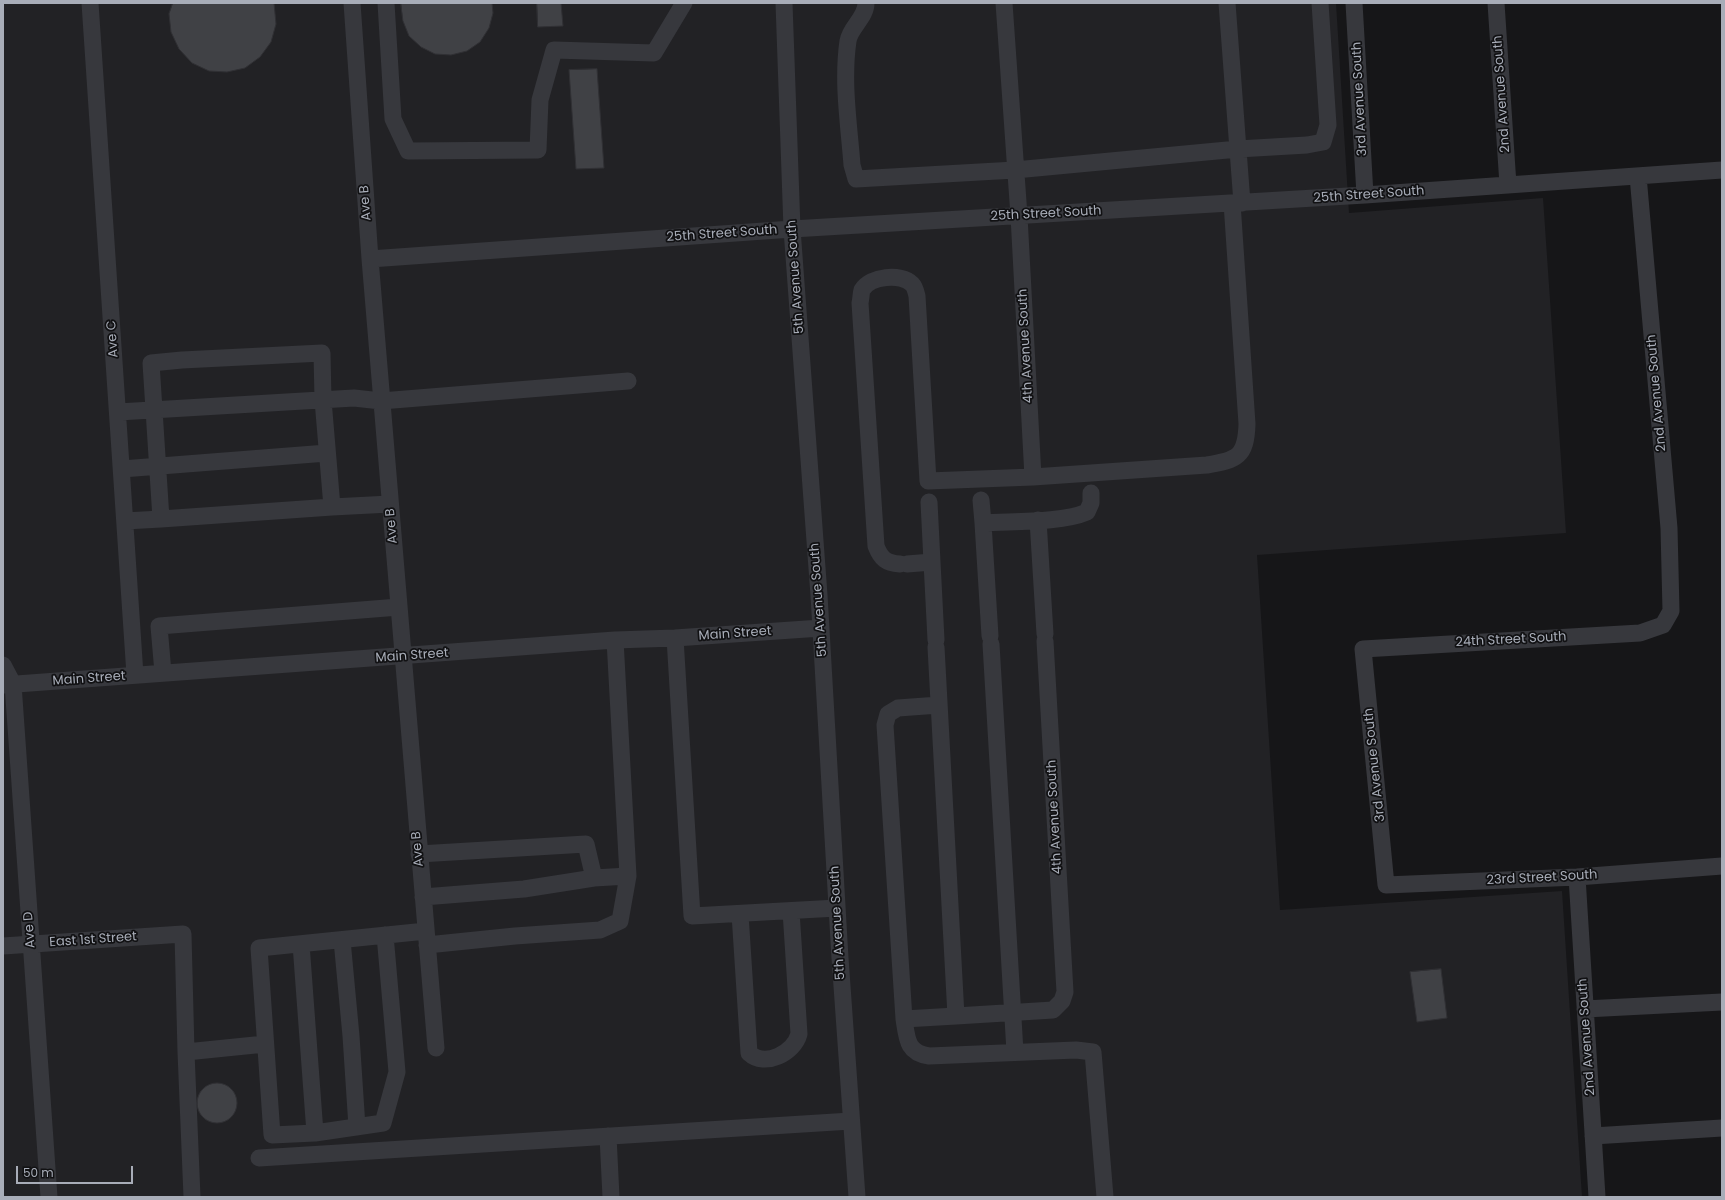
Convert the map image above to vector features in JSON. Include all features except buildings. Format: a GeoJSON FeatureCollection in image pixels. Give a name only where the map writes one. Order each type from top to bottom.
{"type":"FeatureCollection","features":[{"type":"Feature","properties":{"kind":"street","name":"Ave C"},"geometry":{"type":"LineString","coordinates":[[90,3],[136,675]]}},
{"type":"Feature","properties":{"kind":"street","name":"Ave B"},"geometry":{"type":"LineString","coordinates":[[352,3],[370,259],[436,1048]]}},
{"type":"Feature","properties":{"kind":"street"},"geometry":{"type":"LineString","coordinates":[[386,3],[393,119],[408,151],[538,150],[540,100],[554,50],[654,53],[684,3]]}},
{"type":"Feature","properties":{"kind":"street","name":"5th Avenue South"},"geometry":{"type":"LineString","coordinates":[[784,3],[792,229],[821,628],[837,908],[856,1197]]}},
{"type":"Feature","properties":{"kind":"street"},"geometry":{"type":"LineString","coordinates":[[866,3],[866,10],[848,40],[846,81],[852,165],[856,179],[1015,170],[1238,149],[1307,145],[1323,142],[1328,126],[1320,3]]}},
{"type":"Feature","properties":{"kind":"street","name":"4th Avenue South"},"geometry":{"type":"LineString","coordinates":[[1004,3],[1019,216],[1033,477]]}},
{"type":"Feature","properties":{"kind":"street"},"geometry":{"type":"LineString","coordinates":[[929,493],[979,491],[1033,477],[1091,484],[1224,463],[1238,455],[1246,442],[1237,203],[1238,149],[1227,3]]}},
{"type":"Feature","properties":{"kind":"street","name":"3rd Avenue South"},"geometry":{"type":"LineString","coordinates":[[1354,3],[1365,195]]}},
{"type":"Feature","properties":{"kind":"street","name":"2nd Avenue South"},"geometry":{"type":"LineString","coordinates":[[1496,3],[1508,185]]}},
{"type":"Feature","properties":{"kind":"street","name":"25th Street South"},"geometry":{"type":"LineString","coordinates":[[370,259],[792,229],[1365,195],[1722,170]]}},
{"type":"Feature","properties":{"kind":"street","name":"2nd Avenue South"},"geometry":{"type":"LineString","coordinates":[[1638,176],[1669,528],[1671,611]]}},
{"type":"Feature","properties":{"kind":"street"},"geometry":{"type":"LineString","coordinates":[[932,562],[904,564],[889,563],[881,557],[876,546],[860,303],[862,291],[871,281],[888,278],[904,278],[913,285],[917,296],[929,493],[956,1016]]}},
{"type":"Feature","properties":{"kind":"street"},"geometry":{"type":"LineString","coordinates":[[161,519],[151,363],[182,360],[322,353],[323,400],[332,507]]}},
{"type":"Feature","properties":{"kind":"street"},"geometry":{"type":"LineString","coordinates":[[118,412],[354,398],[382,400],[628,381]]}},
{"type":"Feature","properties":{"kind":"street"},"geometry":{"type":"LineString","coordinates":[[122,469],[327,453]]}},
{"type":"Feature","properties":{"kind":"street"},"geometry":{"type":"LineString","coordinates":[[983,523],[1076,517],[1087,512],[1091,503],[1091,484]]}},
{"type":"Feature","properties":{"kind":"street"},"geometry":{"type":"LineString","coordinates":[[979,491],[983,523],[991,640],[1014,1052]]}},
{"type":"Feature","properties":{"kind":"street"},"geometry":{"type":"LineString","coordinates":[[125,521],[390,504]]}},
{"type":"Feature","properties":{"kind":"street","name":"4th Avenue South"},"geometry":{"type":"LineString","coordinates":[[1011,1013],[1053,1010],[1062,1001],[1065,992],[1038,520]]}},
{"type":"Feature","properties":{"kind":"street"},"geometry":{"type":"LineString","coordinates":[[132,628],[399,607]]}},
{"type":"Feature","properties":{"kind":"street","name":"24th Street South"},"geometry":{"type":"LineString","coordinates":[[1366,671],[1363,649],[1640,633],[1662,625],[1671,611]]}},
{"type":"Feature","properties":{"kind":"street"},"geometry":{"type":"LineString","coordinates":[[159,626],[163,673]]}},
{"type":"Feature","properties":{"kind":"street","name":"Main Street"},"geometry":{"type":"LineString","coordinates":[[8,684],[403,657],[615,640],[675,638],[821,628]]}},
{"type":"Feature","properties":{"kind":"street"},"geometry":{"type":"LineString","coordinates":[[675,638],[692,916],[837,908]]}},
{"type":"Feature","properties":{"kind":"street"},"geometry":{"type":"LineString","coordinates":[[385,935],[397,1072],[383,1123],[315,1133],[272,1135],[259,948],[385,935],[426,938],[515,936],[600,930],[620,921],[628,876],[615,640]]}},
{"type":"Feature","properties":{"kind":"street","name":"Ave D"},"geometry":{"type":"LineString","coordinates":[[3,665],[8,684],[31,944],[49,1197]]}},
{"type":"Feature","properties":{"kind":"street","name":"3rd Avenue South"},"geometry":{"type":"LineString","coordinates":[[1366,671],[1384,860]]}},
{"type":"Feature","properties":{"kind":"street"},"geometry":{"type":"LineString","coordinates":[[939,704],[898,708],[888,714],[885,725],[904,1020],[910,1046],[917,1054],[929,1056],[1076,1050],[1094,1052],[1105,1197]]}},
{"type":"Feature","properties":{"kind":"street"},"geometry":{"type":"LineString","coordinates":[[419,854],[586,844],[594,878]]}},
{"type":"Feature","properties":{"kind":"street","name":"23rd Street South"},"geometry":{"type":"LineString","coordinates":[[1384,860],[1386,885],[1577,878],[1722,866]]}},
{"type":"Feature","properties":{"kind":"street"},"geometry":{"type":"LineString","coordinates":[[423,897],[524,889],[594,878],[628,876]]}},
{"type":"Feature","properties":{"kind":"street","name":"2nd Avenue South"},"geometry":{"type":"LineString","coordinates":[[1577,878],[1597,1197]]}},
{"type":"Feature","properties":{"kind":"street"},"geometry":{"type":"LineString","coordinates":[[740,914],[749,1053],[759,1059],[781,1056],[798,1040],[799,1034],[791,911]]}},
{"type":"Feature","properties":{"kind":"street","name":"East 1st Street"},"geometry":{"type":"LineString","coordinates":[[3,946],[183,934],[186,1052]]}},
{"type":"Feature","properties":{"kind":"street"},"geometry":{"type":"LineString","coordinates":[[342,940],[351,1036],[357,1128]]}},
{"type":"Feature","properties":{"kind":"street"},"geometry":{"type":"LineString","coordinates":[[301,944],[315,1133]]}},
{"type":"Feature","properties":{"kind":"street"},"geometry":{"type":"LineString","coordinates":[[1585,1009],[1722,1002]]}},
{"type":"Feature","properties":{"kind":"street"},"geometry":{"type":"LineString","coordinates":[[904,1020],[1011,1013]]}},
{"type":"Feature","properties":{"kind":"street"},"geometry":{"type":"LineString","coordinates":[[192,1197],[186,1052],[265,1044]]}},
{"type":"Feature","properties":{"kind":"street"},"geometry":{"type":"LineString","coordinates":[[259,1158],[851,1121]]}},
{"type":"Feature","properties":{"kind":"street"},"geometry":{"type":"LineString","coordinates":[[1593,1136],[1722,1128]]}},
{"type":"Feature","properties":{"kind":"street"},"geometry":{"type":"LineString","coordinates":[[608,1136],[611,1197]]}},
{"type":"Feature","properties":{"kind":"shaded area"},"geometry":{"type":"Polygon","coordinates":[[[3,3],[1336,3],[1349,213],[1543,198],[1566,533],[1257,555],[1280,910],[1562,891],[1582,1197],[3,1197],[3,3]]]}}]}
